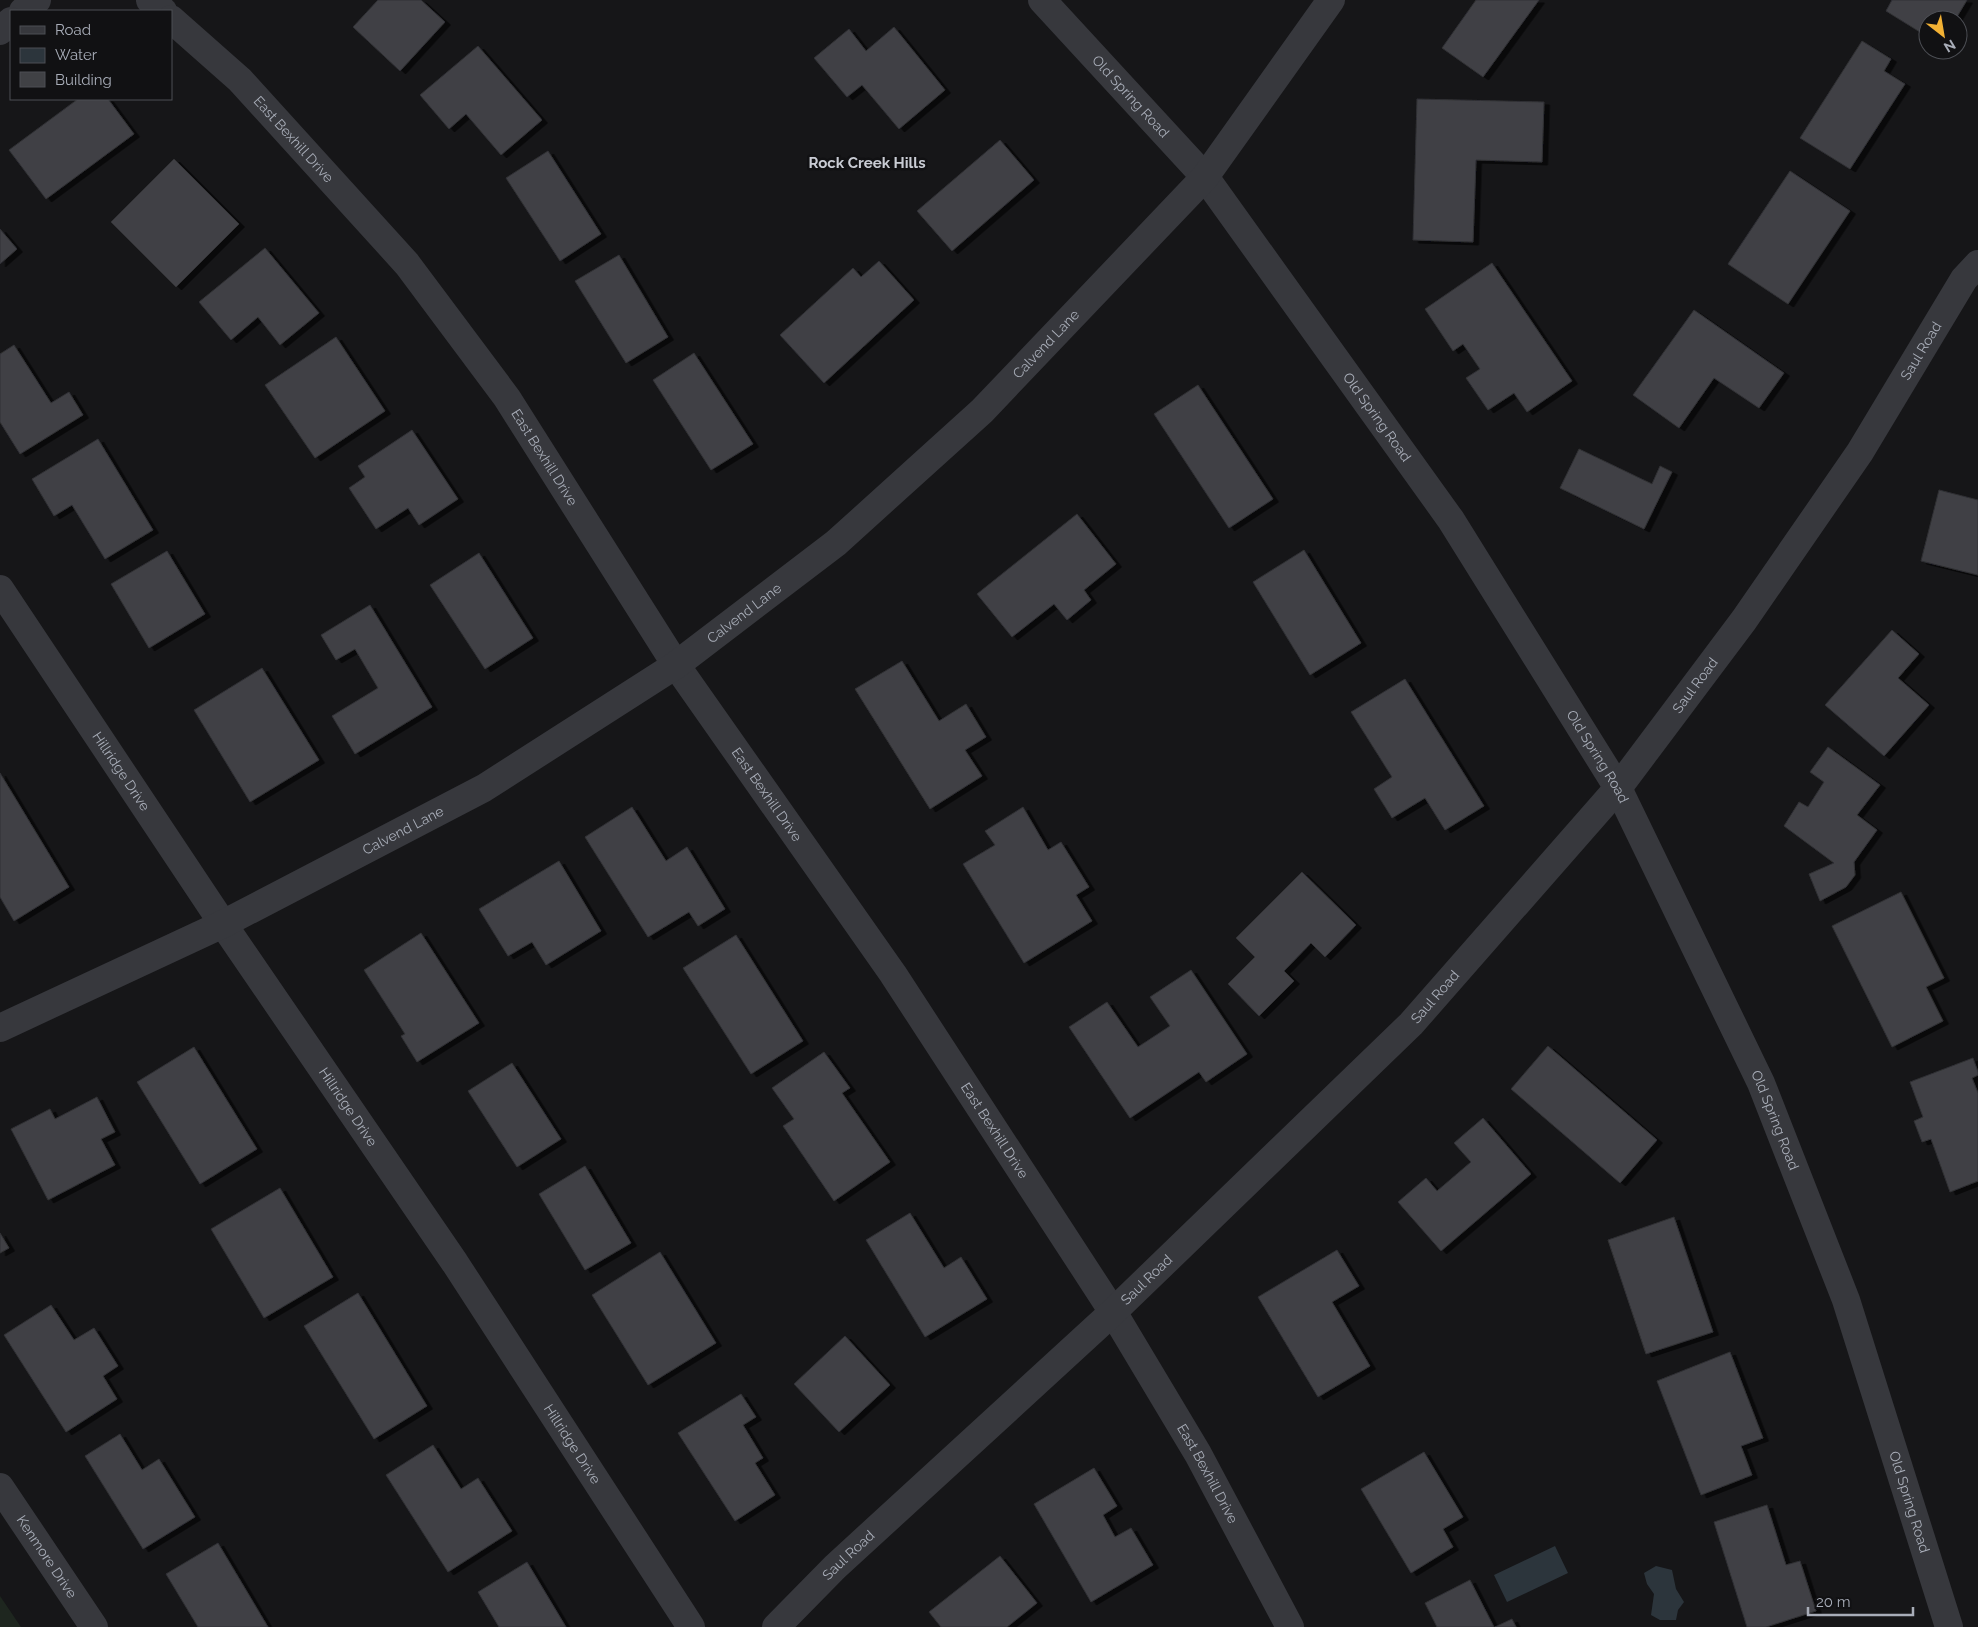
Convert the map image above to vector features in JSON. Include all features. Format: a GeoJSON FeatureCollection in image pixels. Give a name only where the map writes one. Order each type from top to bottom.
{"type":"FeatureCollection","features":[{"type":"Feature","properties":{"kind":"street"},"geometry":{"type":"LineString","coordinates":[[24,10],[37,0]]}},
{"type":"Feature","properties":{"kind":"street"},"geometry":{"type":"LineString","coordinates":[[150,0],[162,10]]}},
{"type":"Feature","properties":{"kind":"street","name":"Old Spring Road"},"geometry":{"type":"LineString","coordinates":[[1042,0],[1204,177],[1451,520],[1618,788],[1761,1083],[1846,1300],[1949,1627]]}},
{"type":"Feature","properties":{"kind":"street","name":"Calvend Lane"},"geometry":{"type":"LineString","coordinates":[[0,1028],[223,924],[484,788],[676,665],[836,543],[976,417],[1204,177],[1331,0]]}},
{"type":"Feature","properties":{"kind":"street","name":"East Bexhill Drive"},"geometry":{"type":"LineString","coordinates":[[172,20],[240,80],[407,264],[507,398],[676,665],[889,968],[1113,1312],[1198,1454],[1290,1627]]}},
{"type":"Feature","properties":{"kind":"street"},"geometry":{"type":"LineString","coordinates":[[0,31],[10,23]]}},
{"type":"Feature","properties":{"kind":"street","name":"Saul Road"},"geometry":{"type":"LineString","coordinates":[[776,1627],[835,1567],[1113,1312],[1411,1024],[1618,788],[1744,620],[1860,452],[1964,278],[1978,264]]}},
{"type":"Feature","properties":{"kind":"street","name":"Hillridge Drive"},"geometry":{"type":"LineString","coordinates":[[0,589],[223,924],[454,1263],[691,1627]]}},
{"type":"Feature","properties":{"kind":"street","name":"Kenmore Drive"},"geometry":{"type":"LineString","coordinates":[[0,1487],[94,1627]]}},
{"type":"Feature","properties":{"kind":"shaded area"},"geometry":{"type":"Polygon","coordinates":[[[0,1596],[21,1627],[0,1627],[0,1596]]]}},
{"type":"Feature","properties":{"kind":"water"},"geometry":{"type":"Polygon","coordinates":[[[1555,1546],[1568,1573],[1507,1602],[1494,1575],[1555,1546]]]}},
{"type":"Feature","properties":{"kind":"water"},"geometry":{"type":"Polygon","coordinates":[[[1656,1566],[1672,1570],[1676,1589],[1684,1602],[1678,1610],[1676,1620],[1660,1620],[1651,1615],[1654,1594],[1647,1584],[1644,1573],[1656,1566]]]}},
{"type":"Feature","properties":{"kind":"building"},"geometry":{"type":"Polygon","coordinates":[[[378,0],[421,0],[445,22],[400,71],[353,27],[378,0]]]}},
{"type":"Feature","properties":{"kind":"building"},"geometry":{"type":"Polygon","coordinates":[[[1476,0],[1539,0],[1483,77],[1442,48],[1476,0]]]}},
{"type":"Feature","properties":{"kind":"building"},"geometry":{"type":"Polygon","coordinates":[[[1892,0],[1967,0],[1961,10],[1918,10],[1918,31],[1886,11],[1892,0]]]}},
{"type":"Feature","properties":{"kind":"building"},"geometry":{"type":"Polygon","coordinates":[[[894,27],[945,90],[899,129],[862,85],[847,97],[814,58],[849,29],[866,51],[894,27]]]}},
{"type":"Feature","properties":{"kind":"building"},"geometry":{"type":"Polygon","coordinates":[[[1862,41],[1891,59],[1884,71],[1905,84],[1850,169],[1800,138],[1862,41]]]}},
{"type":"Feature","properties":{"kind":"building"},"geometry":{"type":"Polygon","coordinates":[[[478,46],[542,120],[501,155],[466,114],[449,129],[420,95],[478,46]]]}},
{"type":"Feature","properties":{"kind":"building"},"geometry":{"type":"Polygon","coordinates":[[[1417,99],[1544,102],[1542,162],[1476,160],[1473,242],[1413,240],[1417,99]]]}},
{"type":"Feature","properties":{"kind":"building"},"geometry":{"type":"Polygon","coordinates":[[[77,100],[109,100],[134,134],[46,199],[9,150],[77,100]]]}},
{"type":"Feature","properties":{"kind":"building"},"geometry":{"type":"Polygon","coordinates":[[[1000,140],[1034,180],[952,251],[917,211],[1000,140]]]}},
{"type":"Feature","properties":{"kind":"building"},"geometry":{"type":"Polygon","coordinates":[[[548,151],[601,234],[560,261],[506,178],[548,151]]]}},
{"type":"Feature","properties":{"kind":"building"},"geometry":{"type":"Polygon","coordinates":[[[174,159],[239,224],[176,287],[111,222],[174,159]]]}},
{"type":"Feature","properties":{"kind":"building"},"geometry":{"type":"Polygon","coordinates":[[[1790,171],[1850,211],[1788,304],[1728,264],[1790,171]]]}},
{"type":"Feature","properties":{"kind":"building"},"geometry":{"type":"Polygon","coordinates":[[[0,229],[17,249],[0,264],[0,229]]]}},
{"type":"Feature","properties":{"kind":"building"},"geometry":{"type":"Polygon","coordinates":[[[265,248],[319,313],[280,345],[258,317],[231,340],[199,302],[265,248]]]}},
{"type":"Feature","properties":{"kind":"building"},"geometry":{"type":"Polygon","coordinates":[[[619,255],[668,337],[626,363],[575,281],[619,255]]]}},
{"type":"Feature","properties":{"kind":"building"},"geometry":{"type":"Polygon","coordinates":[[[879,261],[914,300],[824,383],[780,335],[853,268],[861,277],[879,261]]]}},
{"type":"Feature","properties":{"kind":"building"},"geometry":{"type":"Polygon","coordinates":[[[1492,263],[1572,381],[1527,412],[1514,393],[1488,410],[1466,378],[1480,369],[1463,344],[1453,351],[1425,309],[1492,263]]]}},
{"type":"Feature","properties":{"kind":"building"},"geometry":{"type":"Polygon","coordinates":[[[1694,310],[1784,373],[1759,408],[1714,378],[1679,428],[1633,395],[1694,310]]]}},
{"type":"Feature","properties":{"kind":"building"},"geometry":{"type":"Polygon","coordinates":[[[336,337],[385,411],[315,458],[265,385],[336,337]]]}},
{"type":"Feature","properties":{"kind":"building"},"geometry":{"type":"Polygon","coordinates":[[[14,345],[51,403],[69,392],[83,415],[20,454],[0,422],[0,354],[14,345]]]}},
{"type":"Feature","properties":{"kind":"building"},"geometry":{"type":"Polygon","coordinates":[[[694,353],[753,444],[711,470],[653,380],[694,353]]]}},
{"type":"Feature","properties":{"kind":"building"},"geometry":{"type":"Polygon","coordinates":[[[1198,385],[1273,499],[1229,528],[1154,414],[1198,385]]]}},
{"type":"Feature","properties":{"kind":"building"},"geometry":{"type":"Polygon","coordinates":[[[412,430],[458,499],[419,525],[408,508],[376,529],[349,488],[365,477],[358,466],[412,430]]]}},
{"type":"Feature","properties":{"kind":"building"},"geometry":{"type":"Polygon","coordinates":[[[98,439],[153,530],[105,559],[72,505],[54,516],[32,479],[98,439]]]}},
{"type":"Feature","properties":{"kind":"building"},"geometry":{"type":"Polygon","coordinates":[[[1579,449],[1652,484],[1660,466],[1672,472],[1644,529],[1560,488],[1579,449]]]}},
{"type":"Feature","properties":{"kind":"building"},"geometry":{"type":"Polygon","coordinates":[[[1939,490],[1978,500],[1978,575],[1921,561],[1939,490]]]}},
{"type":"Feature","properties":{"kind":"building"},"geometry":{"type":"Polygon","coordinates":[[[1077,514],[1116,564],[1084,590],[1091,600],[1067,620],[1054,604],[1012,637],[977,594],[1077,514]]]}},
{"type":"Feature","properties":{"kind":"building"},"geometry":{"type":"Polygon","coordinates":[[[1304,550],[1361,643],[1310,675],[1253,582],[1304,550]]]}},
{"type":"Feature","properties":{"kind":"building"},"geometry":{"type":"Polygon","coordinates":[[[167,551],[205,614],[149,648],[111,584],[167,551]]]}},
{"type":"Feature","properties":{"kind":"building"},"geometry":{"type":"Polygon","coordinates":[[[479,553],[533,638],[485,669],[430,585],[479,553]]]}},
{"type":"Feature","properties":{"kind":"building"},"geometry":{"type":"Polygon","coordinates":[[[370,605],[432,707],[355,754],[332,716],[378,688],[355,649],[336,660],[321,635],[370,605]]]}},
{"type":"Feature","properties":{"kind":"building"},"geometry":{"type":"Polygon","coordinates":[[[1892,630],[1919,654],[1898,678],[1929,705],[1884,756],[1825,705],[1892,630]]]}},
{"type":"Feature","properties":{"kind":"building"},"geometry":{"type":"Polygon","coordinates":[[[902,661],[939,721],[966,704],[986,737],[965,750],[982,776],[930,809],[855,689],[902,661]]]}},
{"type":"Feature","properties":{"kind":"building"},"geometry":{"type":"Polygon","coordinates":[[[262,668],[319,760],[250,802],[194,710],[262,668]]]}},
{"type":"Feature","properties":{"kind":"building"},"geometry":{"type":"Polygon","coordinates":[[[1405,679],[1484,806],[1445,830],[1425,798],[1392,818],[1374,789],[1392,777],[1351,712],[1405,679]]]}},
{"type":"Feature","properties":{"kind":"building"},"geometry":{"type":"Polygon","coordinates":[[[1828,747],[1880,785],[1857,815],[1877,830],[1854,862],[1855,875],[1846,887],[1820,901],[1809,874],[1834,863],[1784,826],[1799,802],[1808,807],[1824,782],[1810,772],[1828,747]]]}},
{"type":"Feature","properties":{"kind":"building"},"geometry":{"type":"Polygon","coordinates":[[[0,773],[69,887],[14,921],[0,897],[0,773]]]}},
{"type":"Feature","properties":{"kind":"building"},"geometry":{"type":"Polygon","coordinates":[[[632,807],[666,861],[687,847],[725,909],[698,926],[689,912],[648,937],[585,837],[632,807]]]}},
{"type":"Feature","properties":{"kind":"building"},"geometry":{"type":"Polygon","coordinates":[[[1023,807],[1048,850],[1061,842],[1089,887],[1076,895],[1092,921],[1024,963],[963,864],[995,845],[985,831],[1023,807]]]}},
{"type":"Feature","properties":{"kind":"building"},"geometry":{"type":"Polygon","coordinates":[[[559,861],[601,931],[546,965],[532,942],[508,956],[479,909],[559,861]]]}},
{"type":"Feature","properties":{"kind":"building"},"geometry":{"type":"Polygon","coordinates":[[[1302,872],[1356,925],[1325,957],[1311,943],[1284,971],[1294,981],[1259,1016],[1228,984],[1255,957],[1236,938],[1302,872]]]}},
{"type":"Feature","properties":{"kind":"building"},"geometry":{"type":"Polygon","coordinates":[[[1901,892],[1944,978],[1926,987],[1943,1021],[1892,1047],[1832,926],[1901,892]]]}},
{"type":"Feature","properties":{"kind":"building"},"geometry":{"type":"Polygon","coordinates":[[[421,933],[479,1023],[417,1062],[401,1036],[405,1034],[364,970],[421,933]]]}},
{"type":"Feature","properties":{"kind":"building"},"geometry":{"type":"Polygon","coordinates":[[[736,935],[803,1041],[751,1074],[683,968],[736,935]]]}},
{"type":"Feature","properties":{"kind":"building"},"geometry":{"type":"Polygon","coordinates":[[[1191,970],[1247,1054],[1206,1082],[1199,1072],[1130,1118],[1069,1027],[1107,1002],[1138,1047],[1170,1026],[1150,997],[1191,970]]]}},
{"type":"Feature","properties":{"kind":"building"},"geometry":{"type":"Polygon","coordinates":[[[1548,1046],[1657,1140],[1620,1183],[1511,1089],[1548,1046]]]}},
{"type":"Feature","properties":{"kind":"building"},"geometry":{"type":"Polygon","coordinates":[[[194,1047],[257,1149],[200,1184],[137,1082],[194,1047]]]}},
{"type":"Feature","properties":{"kind":"building"},"geometry":{"type":"Polygon","coordinates":[[[824,1052],[850,1088],[842,1093],[890,1162],[834,1201],[783,1126],[794,1119],[772,1088],[824,1052]]]}},
{"type":"Feature","properties":{"kind":"building"},"geometry":{"type":"Polygon","coordinates":[[[1973,1058],[1978,1072],[1978,1075],[1972,1078],[1978,1093],[1978,1181],[1950,1192],[1931,1139],[1922,1142],[1914,1121],[1923,1117],[1910,1082],[1973,1058]]]}},
{"type":"Feature","properties":{"kind":"building"},"geometry":{"type":"Polygon","coordinates":[[[512,1063],[561,1139],[517,1167],[468,1091],[512,1063]]]}},
{"type":"Feature","properties":{"kind":"building"},"geometry":{"type":"Polygon","coordinates":[[[97,1097],[115,1132],[101,1139],[115,1165],[48,1200],[11,1129],[50,1109],[55,1119],[97,1097]]]}},
{"type":"Feature","properties":{"kind":"building"},"geometry":{"type":"Polygon","coordinates":[[[1483,1118],[1531,1174],[1441,1251],[1398,1202],[1426,1178],[1437,1191],[1471,1162],[1454,1143],[1483,1118]]]}},
{"type":"Feature","properties":{"kind":"building"},"geometry":{"type":"Polygon","coordinates":[[[585,1166],[631,1243],[585,1270],[539,1194],[585,1166]]]}},
{"type":"Feature","properties":{"kind":"building"},"geometry":{"type":"Polygon","coordinates":[[[280,1188],[333,1277],[264,1318],[211,1229],[280,1188]]]}},
{"type":"Feature","properties":{"kind":"building"},"geometry":{"type":"Polygon","coordinates":[[[910,1213],[944,1268],[961,1257],[987,1299],[925,1337],[866,1240],[910,1213]]]}},
{"type":"Feature","properties":{"kind":"building"},"geometry":{"type":"Polygon","coordinates":[[[1674,1217],[1713,1332],[1646,1354],[1608,1240],[1674,1217]]]}},
{"type":"Feature","properties":{"kind":"building"},"geometry":{"type":"Polygon","coordinates":[[[0,1233],[9,1248],[0,1253],[0,1233]]]}},
{"type":"Feature","properties":{"kind":"building"},"geometry":{"type":"Polygon","coordinates":[[[1337,1250],[1359,1286],[1332,1302],[1370,1366],[1318,1397],[1258,1297],[1337,1250]]]}},
{"type":"Feature","properties":{"kind":"building"},"geometry":{"type":"Polygon","coordinates":[[[660,1252],[716,1343],[648,1385],[592,1295],[660,1252]]]}},
{"type":"Feature","properties":{"kind":"building"},"geometry":{"type":"Polygon","coordinates":[[[358,1293],[427,1406],[374,1439],[304,1326],[358,1293]]]}},
{"type":"Feature","properties":{"kind":"building"},"geometry":{"type":"Polygon","coordinates":[[[51,1305],[74,1340],[94,1328],[118,1366],[103,1376],[117,1399],[66,1432],[4,1335],[51,1305]]]}},
{"type":"Feature","properties":{"kind":"building"},"geometry":{"type":"Polygon","coordinates":[[[845,1336],[890,1385],[839,1432],[794,1384],[845,1336]]]}},
{"type":"Feature","properties":{"kind":"building"},"geometry":{"type":"Polygon","coordinates":[[[1730,1352],[1763,1438],[1741,1446],[1752,1475],[1701,1495],[1657,1381],[1730,1352]]]}},
{"type":"Feature","properties":{"kind":"building"},"geometry":{"type":"Polygon","coordinates":[[[741,1394],[756,1417],[743,1425],[763,1458],[755,1463],[775,1495],[735,1521],[678,1433],[741,1394]]]}},
{"type":"Feature","properties":{"kind":"building"},"geometry":{"type":"Polygon","coordinates":[[[120,1434],[142,1470],[159,1459],[195,1517],[143,1549],[85,1456],[120,1434]]]}},
{"type":"Feature","properties":{"kind":"building"},"geometry":{"type":"Polygon","coordinates":[[[433,1445],[461,1489],[478,1478],[512,1531],[448,1572],[386,1475],[433,1445]]]}},
{"type":"Feature","properties":{"kind":"building"},"geometry":{"type":"Polygon","coordinates":[[[1424,1452],[1463,1517],[1443,1529],[1453,1547],[1411,1573],[1361,1489],[1424,1452]]]}},
{"type":"Feature","properties":{"kind":"building"},"geometry":{"type":"Polygon","coordinates":[[[1094,1468],[1117,1506],[1103,1515],[1115,1537],[1131,1528],[1153,1565],[1091,1602],[1034,1504],[1094,1468]]]}},
{"type":"Feature","properties":{"kind":"building"},"geometry":{"type":"Polygon","coordinates":[[[1767,1505],[1786,1565],[1800,1561],[1816,1611],[1766,1627],[1747,1627],[1714,1522],[1767,1505]]]}},
{"type":"Feature","properties":{"kind":"building"},"geometry":{"type":"Polygon","coordinates":[[[218,1543],[268,1627],[198,1627],[166,1574],[218,1543]]]}},
{"type":"Feature","properties":{"kind":"building"},"geometry":{"type":"Polygon","coordinates":[[[1000,1556],[1037,1603],[1007,1627],[941,1627],[929,1612],[1000,1556]]]}},
{"type":"Feature","properties":{"kind":"building"},"geometry":{"type":"Polygon","coordinates":[[[527,1562],[566,1627],[499,1627],[478,1592],[527,1562]]]}},
{"type":"Feature","properties":{"kind":"building"},"geometry":{"type":"Polygon","coordinates":[[[1470,1580],[1494,1627],[1437,1627],[1425,1603],[1470,1580]]]}},
{"type":"Feature","properties":{"kind":"building"},"geometry":{"type":"Polygon","coordinates":[[[1512,1619],[1516,1627],[1495,1627],[1512,1619]]]}},
{"type":"Feature","properties":{"kind":"district","name":"Rock Creek Hills"},"geometry":{"type":"Point","coordinates":[867,163]}}]}
